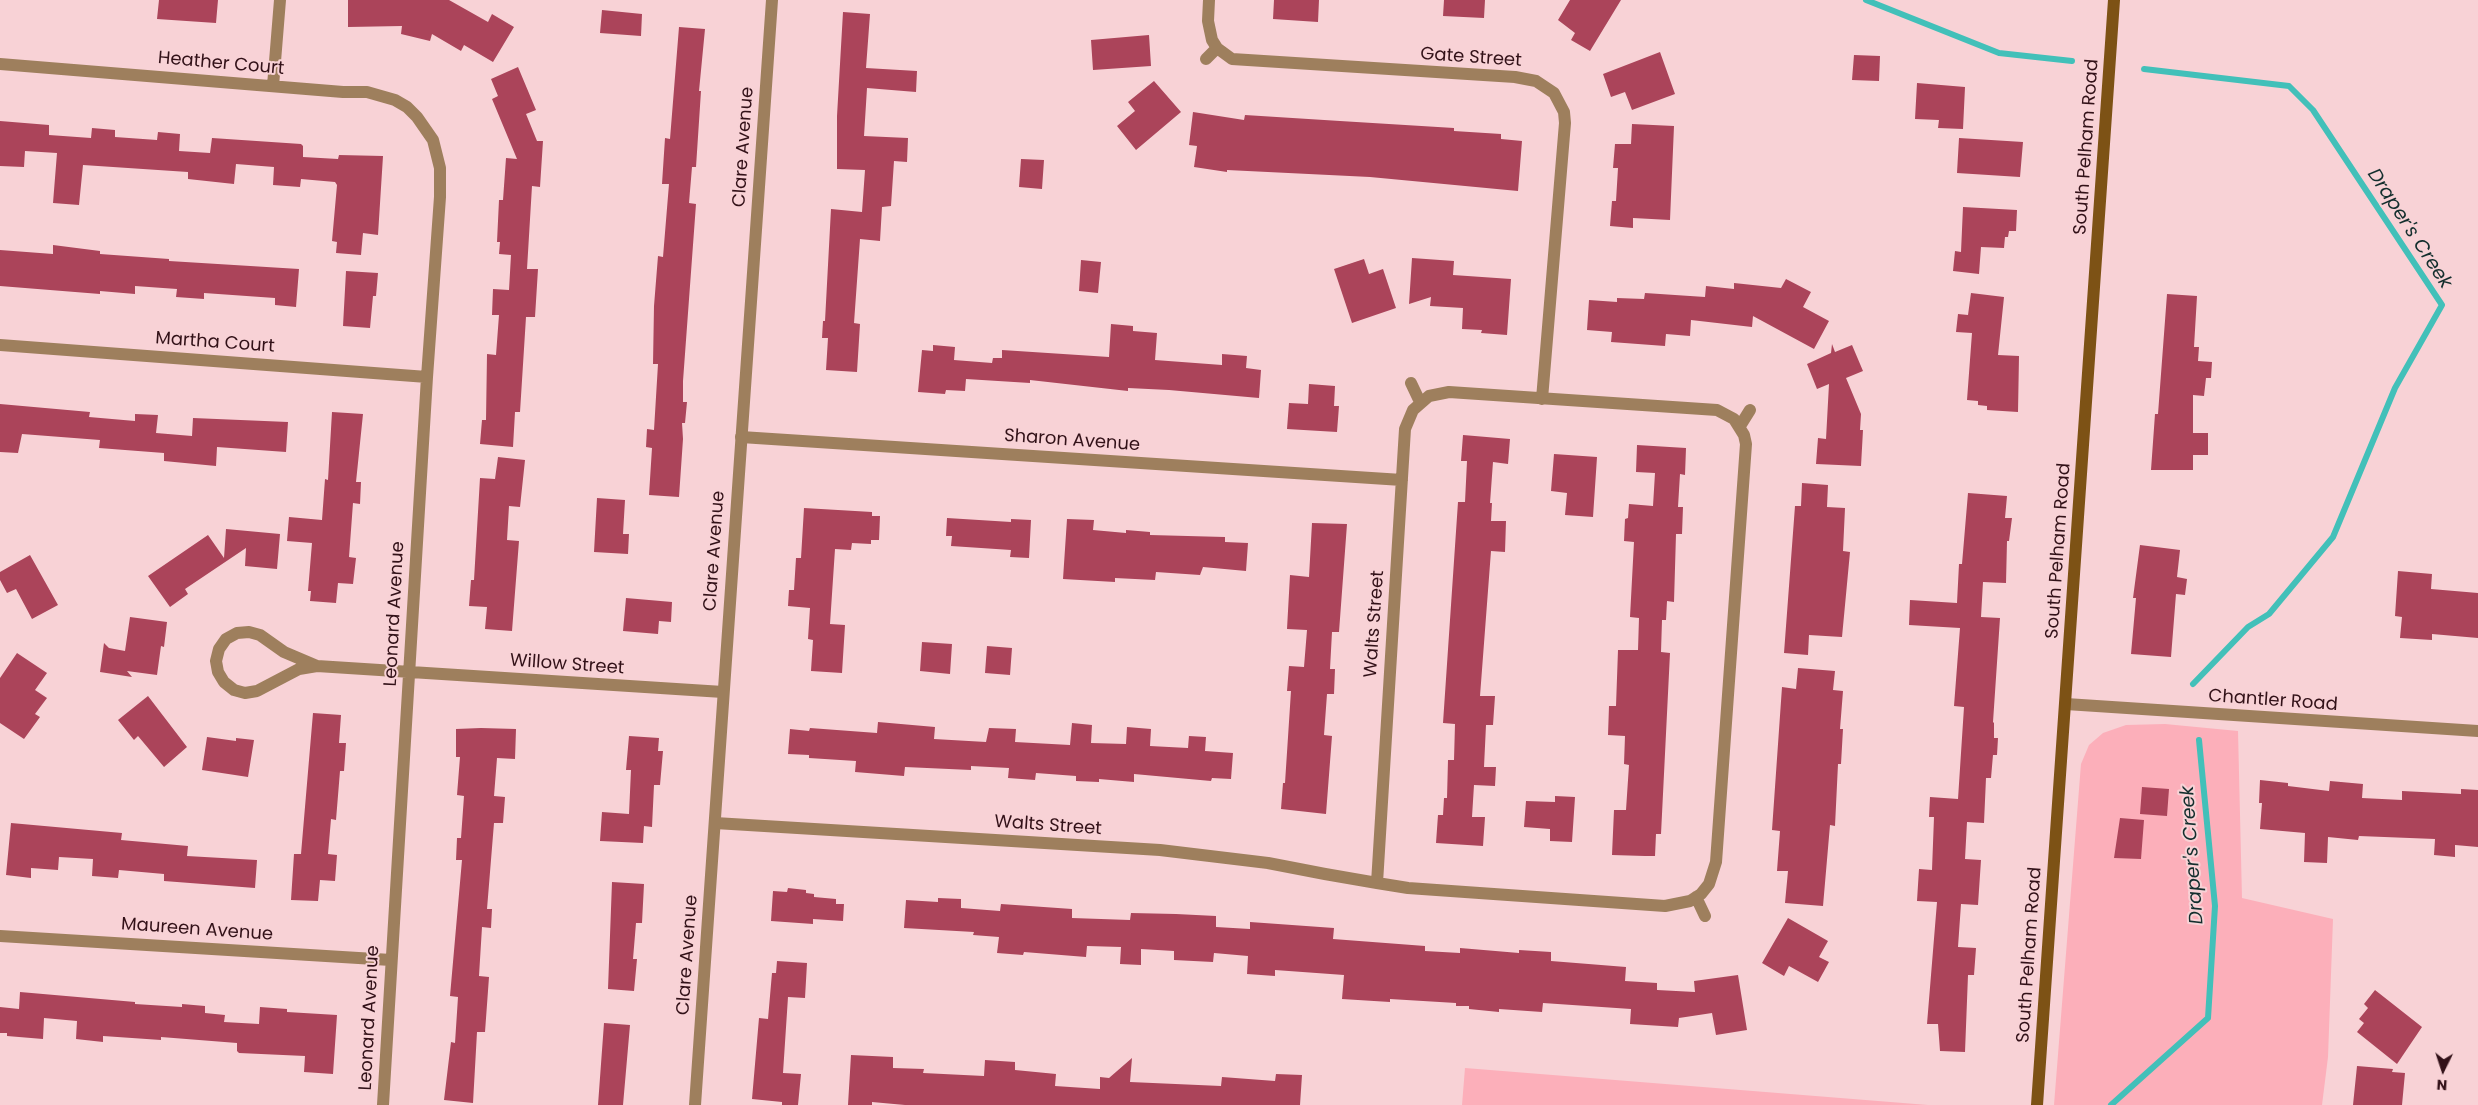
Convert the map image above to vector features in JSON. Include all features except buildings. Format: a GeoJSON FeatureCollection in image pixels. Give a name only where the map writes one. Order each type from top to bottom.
{"type":"FeatureCollection","features":[{"type":"Feature","properties":{"kind":"main road","name":"South Pelham Road"},"geometry":{"type":"LineString","coordinates":[[2037,1105],[2114,0]]}},
{"type":"Feature","properties":{"kind":"street"},"geometry":{"type":"LineString","coordinates":[[273,86],[280,0]]}},
{"type":"Feature","properties":{"kind":"street","name":"Clare Avenue"},"geometry":{"type":"LineString","coordinates":[[694,1105],[772,0]]}},
{"type":"Feature","properties":{"kind":"street"},"geometry":{"type":"LineString","coordinates":[[1206,59],[1217,48],[1208,31],[1209,0]]}},
{"type":"Feature","properties":{"kind":"street","name":"Gate Street"},"geometry":{"type":"LineString","coordinates":[[1217,48],[1232,59],[1242,62],[1520,78],[1536,81],[1554,93],[1564,112],[1564,124],[1542,398]]}},
{"type":"Feature","properties":{"kind":"street","name":"Heather Court"},"geometry":{"type":"LineString","coordinates":[[0,64],[367,92],[381,95],[407,107],[426,128]]}},
{"type":"Feature","properties":{"kind":"street","name":"Leonard Avenue"},"geometry":{"type":"LineString","coordinates":[[382,1105],[440,168],[433,140],[426,128]]}},
{"type":"Feature","properties":{"kind":"street","name":"Martha Court"},"geometry":{"type":"LineString","coordinates":[[0,345],[427,377]]}},
{"type":"Feature","properties":{"kind":"street"},"geometry":{"type":"LineString","coordinates":[[1411,383],[1420,402],[1429,396],[1449,392],[1717,410],[1726,414],[1740,426],[1746,444],[1716,862],[1710,884],[1696,898],[1705,916]]}},
{"type":"Feature","properties":{"kind":"street","name":"Walts Street"},"geometry":{"type":"LineString","coordinates":[[1376,883],[1405,429],[1408,419],[1420,402]]}},
{"type":"Feature","properties":{"kind":"street"},"geometry":{"type":"LineString","coordinates":[[1740,426],[1750,410]]}},
{"type":"Feature","properties":{"kind":"street","name":"Sharon Avenue"},"geometry":{"type":"LineString","coordinates":[[741,437],[1402,480]]}},
{"type":"Feature","properties":{"kind":"street"},"geometry":{"type":"LineString","coordinates":[[249,632],[260,635],[284,652],[317,666],[299,669],[257,691],[245,693],[234,690],[224,682],[218,672],[216,661],[219,649],[226,639],[237,633],[249,632]]}},
{"type":"Feature","properties":{"kind":"street","name":"Willow Street"},"geometry":{"type":"LineString","coordinates":[[317,666],[723,692]]}},
{"type":"Feature","properties":{"kind":"street","name":"Chantler Road"},"geometry":{"type":"LineString","coordinates":[[2066,704],[2478,731]]}},
{"type":"Feature","properties":{"kind":"street","name":"Walts Street"},"geometry":{"type":"LineString","coordinates":[[715,822],[1170,851],[1268,863],[1408,888],[1665,906],[1678,905],[1696,898]]}},
{"type":"Feature","properties":{"kind":"street","name":"Maureen Avenue"},"geometry":{"type":"LineString","coordinates":[[0,936],[391,960]]}},
{"type":"Feature","properties":{"kind":"shaded area"},"geometry":{"type":"Polygon","coordinates":[[[2165,724],[2238,731],[2242,898],[2333,919],[2328,1057],[2322,1105],[2054,1105],[2081,764],[2089,745],[2103,733],[2126,725],[2165,724]]]}},
{"type":"Feature","properties":{"kind":"shaded area"},"geometry":{"type":"Polygon","coordinates":[[[1465,1068],[1928,1105],[1462,1105],[1465,1068]]]}},
{"type":"Feature","properties":{"kind":"waterway"},"geometry":{"type":"LineString","coordinates":[[1866,0],[1999,53],[2072,61]]}},
{"type":"Feature","properties":{"kind":"waterway","name":"Draper's Creek"},"geometry":{"type":"LineString","coordinates":[[2144,69],[2289,86],[2313,110],[2442,305],[2395,388],[2333,537],[2269,614],[2248,627],[2193,684]]}},
{"type":"Feature","properties":{"kind":"waterway","name":"Draper's Creek"},"geometry":{"type":"LineString","coordinates":[[2111,1105],[2208,1018],[2215,906],[2199,740]]}}]}
